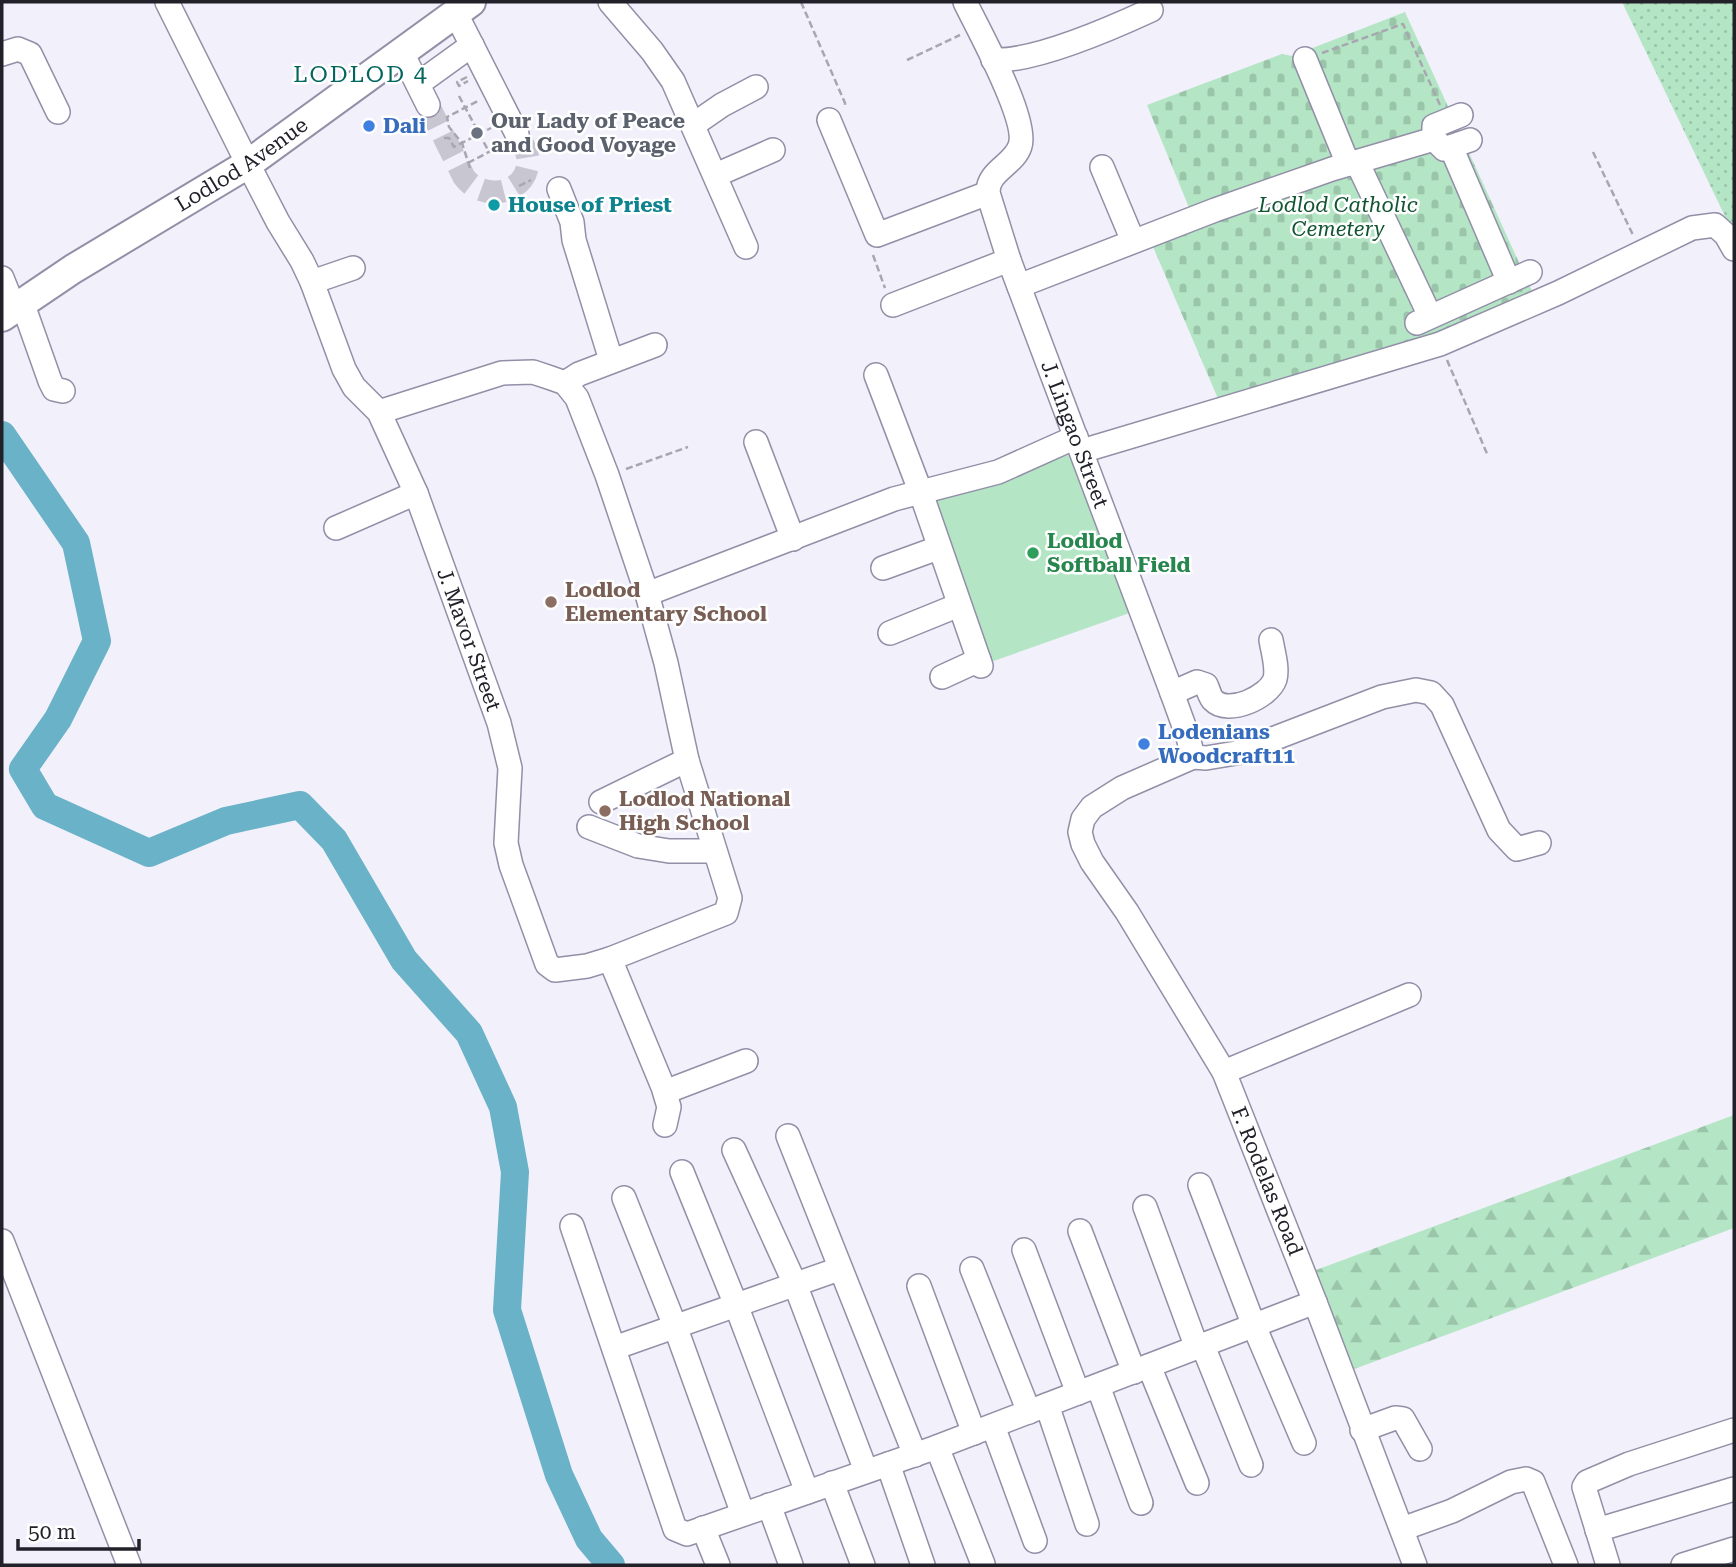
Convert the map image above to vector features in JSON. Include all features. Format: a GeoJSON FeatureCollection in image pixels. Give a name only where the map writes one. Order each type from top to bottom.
{"type":"FeatureCollection","features":[{"type":"Feature","properties":{"kind":"main road","name":"Lodlod Avenue"},"geometry":{"type":"LineString","coordinates":[[13,309],[248,164],[464,7]]}},
{"type":"Feature","properties":{"kind":"street","name":"J. Mavor Street"},"geometry":{"type":"LineString","coordinates":[[167,2],[248,164],[313,282],[344,369],[354,387],[379,412],[416,493],[499,723],[510,768],[506,844],[547,964],[555,970],[587,966],[726,912],[730,898],[714,851]]}},
{"type":"Feature","properties":{"kind":"street"},"geometry":{"type":"LineString","coordinates":[[610,2],[664,67],[716,175],[746,247]]}},
{"type":"Feature","properties":{"kind":"street"},"geometry":{"type":"LineString","coordinates":[[829,120],[877,235],[988,193],[988,185],[993,177],[1014,157],[1020,146],[1022,133],[1018,117],[965,2]]}},
{"type":"Feature","properties":{"kind":"street"},"geometry":{"type":"LineString","coordinates":[[464,7],[472,45],[508,133]]}},
{"type":"Feature","properties":{"kind":"street"},"geometry":{"type":"LineString","coordinates":[[464,7],[492,60]]}},
{"type":"Feature","properties":{"kind":"street"},"geometry":{"type":"LineString","coordinates":[[993,60],[1009,61],[1038,54],[1121,24],[1151,10]]}},
{"type":"Feature","properties":{"kind":"street"},"geometry":{"type":"LineString","coordinates":[[418,84],[472,45]]}},
{"type":"Feature","properties":{"kind":"street"},"geometry":{"type":"LineString","coordinates":[[2,54],[18,49],[30,54],[58,112]]}},
{"type":"Feature","properties":{"kind":"street"},"geometry":{"type":"LineString","coordinates":[[402,54],[428,105]]}},
{"type":"Feature","properties":{"kind":"street"},"geometry":{"type":"LineString","coordinates":[[1019,286],[1214,210],[1353,163],[1453,132],[1519,277],[1423,320],[1353,163],[1305,59]]}},
{"type":"Feature","properties":{"kind":"street"},"geometry":{"type":"LineString","coordinates":[[693,125],[722,105],[756,88]]}},
{"type":"Feature","properties":{"kind":"street"},"geometry":{"type":"LineString","coordinates":[[716,175],[773,150]]}},
{"type":"Feature","properties":{"kind":"street"},"geometry":{"type":"LineString","coordinates":[[1102,167],[1133,242]]}},
{"type":"Feature","properties":{"kind":"street"},"geometry":{"type":"LineString","coordinates":[[559,189],[572,222],[574,240],[611,360]]}},
{"type":"Feature","properties":{"kind":"street","name":"J. Lingao Street"},"geometry":{"type":"LineString","coordinates":[[988,193],[1009,260],[1172,693],[1188,737],[1192,757]]}},
{"type":"Feature","properties":{"kind":"street"},"geometry":{"type":"LineString","coordinates":[[647,594],[894,499],[998,472],[1079,444],[1440,344],[1643,254],[1692,228],[1715,226],[1726,234],[1734,249]]}},
{"type":"Feature","properties":{"kind":"street"},"geometry":{"type":"LineString","coordinates":[[892,305],[1009,260]]}},
{"type":"Feature","properties":{"kind":"street"},"geometry":{"type":"LineString","coordinates":[[313,282],[353,268]]}},
{"type":"Feature","properties":{"kind":"street"},"geometry":{"type":"LineString","coordinates":[[2,278],[13,309],[54,389],[62,391]]}},
{"type":"Feature","properties":{"kind":"street"},"geometry":{"type":"LineString","coordinates":[[565,383],[611,360],[655,345]]}},
{"type":"Feature","properties":{"kind":"street"},"geometry":{"type":"LineString","coordinates":[[379,412],[502,373],[533,372],[565,383],[577,398],[607,475],[647,594],[666,663],[687,760],[714,851],[669,851],[638,846],[589,827]]}},
{"type":"Feature","properties":{"kind":"street"},"geometry":{"type":"LineString","coordinates":[[876,375],[980,663],[942,677]]}},
{"type":"Feature","properties":{"kind":"street"},"geometry":{"type":"LineString","coordinates":[[756,442],[793,539]]}},
{"type":"Feature","properties":{"kind":"street"},"geometry":{"type":"LineString","coordinates":[[336,528],[416,493]]}},
{"type":"Feature","properties":{"kind":"street"},"geometry":{"type":"LineString","coordinates":[[883,568],[938,548]]}},
{"type":"Feature","properties":{"kind":"street"},"geometry":{"type":"LineString","coordinates":[[890,633],[959,605]]}},
{"type":"Feature","properties":{"kind":"street"},"geometry":{"type":"LineString","coordinates":[[1172,693],[1197,682],[1206,685],[1213,700],[1222,705],[1256,700],[1271,688],[1276,676],[1271,640]]}},
{"type":"Feature","properties":{"kind":"street"},"geometry":{"type":"LineString","coordinates":[[1192,757],[1206,758],[1236,753],[1382,698],[1416,690],[1431,693],[1442,705],[1499,831],[1517,849],[1539,844]]}},
{"type":"Feature","properties":{"kind":"street","name":"F. Rodelas Road"},"geometry":{"type":"LineString","coordinates":[[1192,757],[1122,788],[1092,807],[1083,818],[1080,832],[1092,862],[1127,912],[1224,1072],[1415,1565]]}},
{"type":"Feature","properties":{"kind":"street"},"geometry":{"type":"LineString","coordinates":[[601,802],[687,760]]}},
{"type":"Feature","properties":{"kind":"street"},"geometry":{"type":"LineString","coordinates":[[610,959],[665,1092],[669,1107],[665,1125]]}},
{"type":"Feature","properties":{"kind":"street"},"geometry":{"type":"LineString","coordinates":[[1224,1072],[1409,995]]}},
{"type":"Feature","properties":{"kind":"street"},"geometry":{"type":"LineString","coordinates":[[665,1092],[746,1061]]}},
{"type":"Feature","properties":{"kind":"street"},"geometry":{"type":"LineString","coordinates":[[788,1136],[915,1455]]}},
{"type":"Feature","properties":{"kind":"street"},"geometry":{"type":"LineString","coordinates":[[734,1150],[795,1284],[866,1471]]}},
{"type":"Feature","properties":{"kind":"street"},"geometry":{"type":"LineString","coordinates":[[682,1172],[807,1492]]}},
{"type":"Feature","properties":{"kind":"street"},"geometry":{"type":"LineString","coordinates":[[1200,1185],[1304,1443]]}},
{"type":"Feature","properties":{"kind":"street"},"geometry":{"type":"LineString","coordinates":[[624,1198],[675,1326],[743,1514]]}},
{"type":"Feature","properties":{"kind":"street"},"geometry":{"type":"LineString","coordinates":[[1144,1207],[1251,1465]]}},
{"type":"Feature","properties":{"kind":"street"},"geometry":{"type":"LineString","coordinates":[[572,1226],[675,1529],[687,1535],[984,1430],[1315,1303]]}},
{"type":"Feature","properties":{"kind":"street"},"geometry":{"type":"LineString","coordinates":[[1080,1231],[1141,1369],[1197,1483]]}},
{"type":"Feature","properties":{"kind":"street"},"geometry":{"type":"LineString","coordinates":[[3,1246],[129,1565]]}},
{"type":"Feature","properties":{"kind":"street"},"geometry":{"type":"LineString","coordinates":[[1024,1250],[1141,1503]]}},
{"type":"Feature","properties":{"kind":"street"},"geometry":{"type":"LineString","coordinates":[[614,1348],[839,1269]]}},
{"type":"Feature","properties":{"kind":"street"},"geometry":{"type":"LineString","coordinates":[[972,1269],[1038,1409],[1087,1524]]}},
{"type":"Feature","properties":{"kind":"street"},"geometry":{"type":"LineString","coordinates":[[919,1286],[1035,1541]]}},
{"type":"Feature","properties":{"kind":"street"},"geometry":{"type":"LineString","coordinates":[[1362,1430],[1403,1419],[1420,1449]]}},
{"type":"Feature","properties":{"kind":"street"},"geometry":{"type":"LineString","coordinates":[[1608,1565],[1584,1487],[1587,1482],[1629,1464],[1734,1430]]}},
{"type":"Feature","properties":{"kind":"street"},"geometry":{"type":"LineString","coordinates":[[937,1447],[983,1564]]}},
{"type":"Feature","properties":{"kind":"street"},"geometry":{"type":"LineString","coordinates":[[888,1464],[923,1565]]}},
{"type":"Feature","properties":{"kind":"street"},"geometry":{"type":"LineString","coordinates":[[1402,1530],[1452,1511],[1511,1482],[1526,1479],[1533,1482],[1566,1565]]}},
{"type":"Feature","properties":{"kind":"street"},"geometry":{"type":"LineString","coordinates":[[832,1483],[863,1565]]}},
{"type":"Feature","properties":{"kind":"street"},"geometry":{"type":"LineString","coordinates":[[1597,1530],[1734,1489]]}},
{"type":"Feature","properties":{"kind":"street"},"geometry":{"type":"LineString","coordinates":[[769,1505],[791,1565]]}},
{"type":"Feature","properties":{"kind":"street"},"geometry":{"type":"LineString","coordinates":[[704,1528],[718,1565]]}},
{"type":"Feature","properties":{"kind":"street"},"geometry":{"type":"LineString","coordinates":[[1683,1565],[1734,1549]]}},
{"type":"Feature","properties":{"kind":"path"},"geometry":{"type":"LineString","coordinates":[[801,2],[845,103],[845,108],[829,120]]}},
{"type":"Feature","properties":{"kind":"path"},"geometry":{"type":"LineString","coordinates":[[906,60],[952,40],[975,24]]}},
{"type":"Feature","properties":{"kind":"path"},"geometry":{"type":"LineString","coordinates":[[1305,59],[1403,24],[1453,132]]}},
{"type":"Feature","properties":{"kind":"path"},"geometry":{"type":"LineString","coordinates":[[459,96],[489,152]]}},
{"type":"Feature","properties":{"kind":"path"},"geometry":{"type":"LineString","coordinates":[[470,168],[462,143],[449,127],[447,117],[484,100]]}},
{"type":"Feature","properties":{"kind":"path"},"geometry":{"type":"LineString","coordinates":[[444,138],[449,138],[454,147],[479,134],[508,133]]}},
{"type":"Feature","properties":{"kind":"path"},"geometry":{"type":"LineString","coordinates":[[468,163],[489,152],[508,133]]}},
{"type":"Feature","properties":{"kind":"path"},"geometry":{"type":"LineString","coordinates":[[1593,152],[1643,254]]}},
{"type":"Feature","properties":{"kind":"path"},"geometry":{"type":"LineString","coordinates":[[519,186],[525,180],[531,180]]}},
{"type":"Feature","properties":{"kind":"path"},"geometry":{"type":"LineString","coordinates":[[877,235],[873,254],[892,305]]}},
{"type":"Feature","properties":{"kind":"path"},"geometry":{"type":"LineString","coordinates":[[1440,344],[1488,456]]}},
{"type":"Feature","properties":{"kind":"path"},"geometry":{"type":"LineString","coordinates":[[607,475],[688,447]]}},
{"type":"Feature","properties":{"kind":"green space"},"geometry":{"type":"Polygon","coordinates":[[[1622,2],[1734,2],[1734,235],[1622,2]]]}},
{"type":"Feature","properties":{"kind":"green space","name":"Lodlod Catholic Cemetery"},"geometry":{"type":"Polygon","coordinates":[[[1405,12],[1537,302],[1222,408],[1148,235],[1192,215],[1147,105],[1282,54],[1292,56],[1405,12]]]}},
{"type":"Feature","properties":{"kind":"green space","name":"Lodlod Softball Field"},"geometry":{"type":"Polygon","coordinates":[[[1082,451],[1138,610],[988,663],[927,496],[1082,451]]]}},
{"type":"Feature","properties":{"kind":"green space"},"geometry":{"type":"Polygon","coordinates":[[[1734,1115],[1734,1228],[1349,1371],[1308,1273],[1734,1115]]]}},
{"type":"Feature","properties":{"kind":"waterway"},"geometry":{"type":"LineString","coordinates":[[2,435],[76,543],[97,641],[58,719],[23,769],[45,806],[149,853],[226,821],[300,805],[334,840],[404,960],[469,1033],[503,1107],[515,1172],[507,1310],[559,1475],[589,1539],[611,1565]]}},
{"type":"Feature","properties":{"kind":"tunnel"},"geometry":{"type":"LineString","coordinates":[[428,105],[464,177],[482,190],[504,191],[521,180],[528,159],[517,134]]}},
{"type":"Feature","properties":{"kind":"place","name":"Dali"},"geometry":{"type":"Point","coordinates":[369,126]}},
{"type":"Feature","properties":{"kind":"place","name":"Our Lady of Peace and Good Voyage"},"geometry":{"type":"Point","coordinates":[477,133]}},
{"type":"Feature","properties":{"kind":"place","name":"House of Priest"},"geometry":{"type":"Point","coordinates":[494,205]}},
{"type":"Feature","properties":{"kind":"place","name":"Lodlod Softball Field"},"geometry":{"type":"Point","coordinates":[1033,553]}},
{"type":"Feature","properties":{"kind":"place","name":"Lodlod Elementary School"},"geometry":{"type":"Point","coordinates":[551,602]}},
{"type":"Feature","properties":{"kind":"place","name":"Lodenians Woodcraft11"},"geometry":{"type":"Point","coordinates":[1144,744]}},
{"type":"Feature","properties":{"kind":"place","name":"Lodlod National High School"},"geometry":{"type":"Point","coordinates":[605,811]}},
{"type":"Feature","properties":{"kind":"district","name":"LODLOD 4"},"geometry":{"type":"Point","coordinates":[361,74]}}]}
